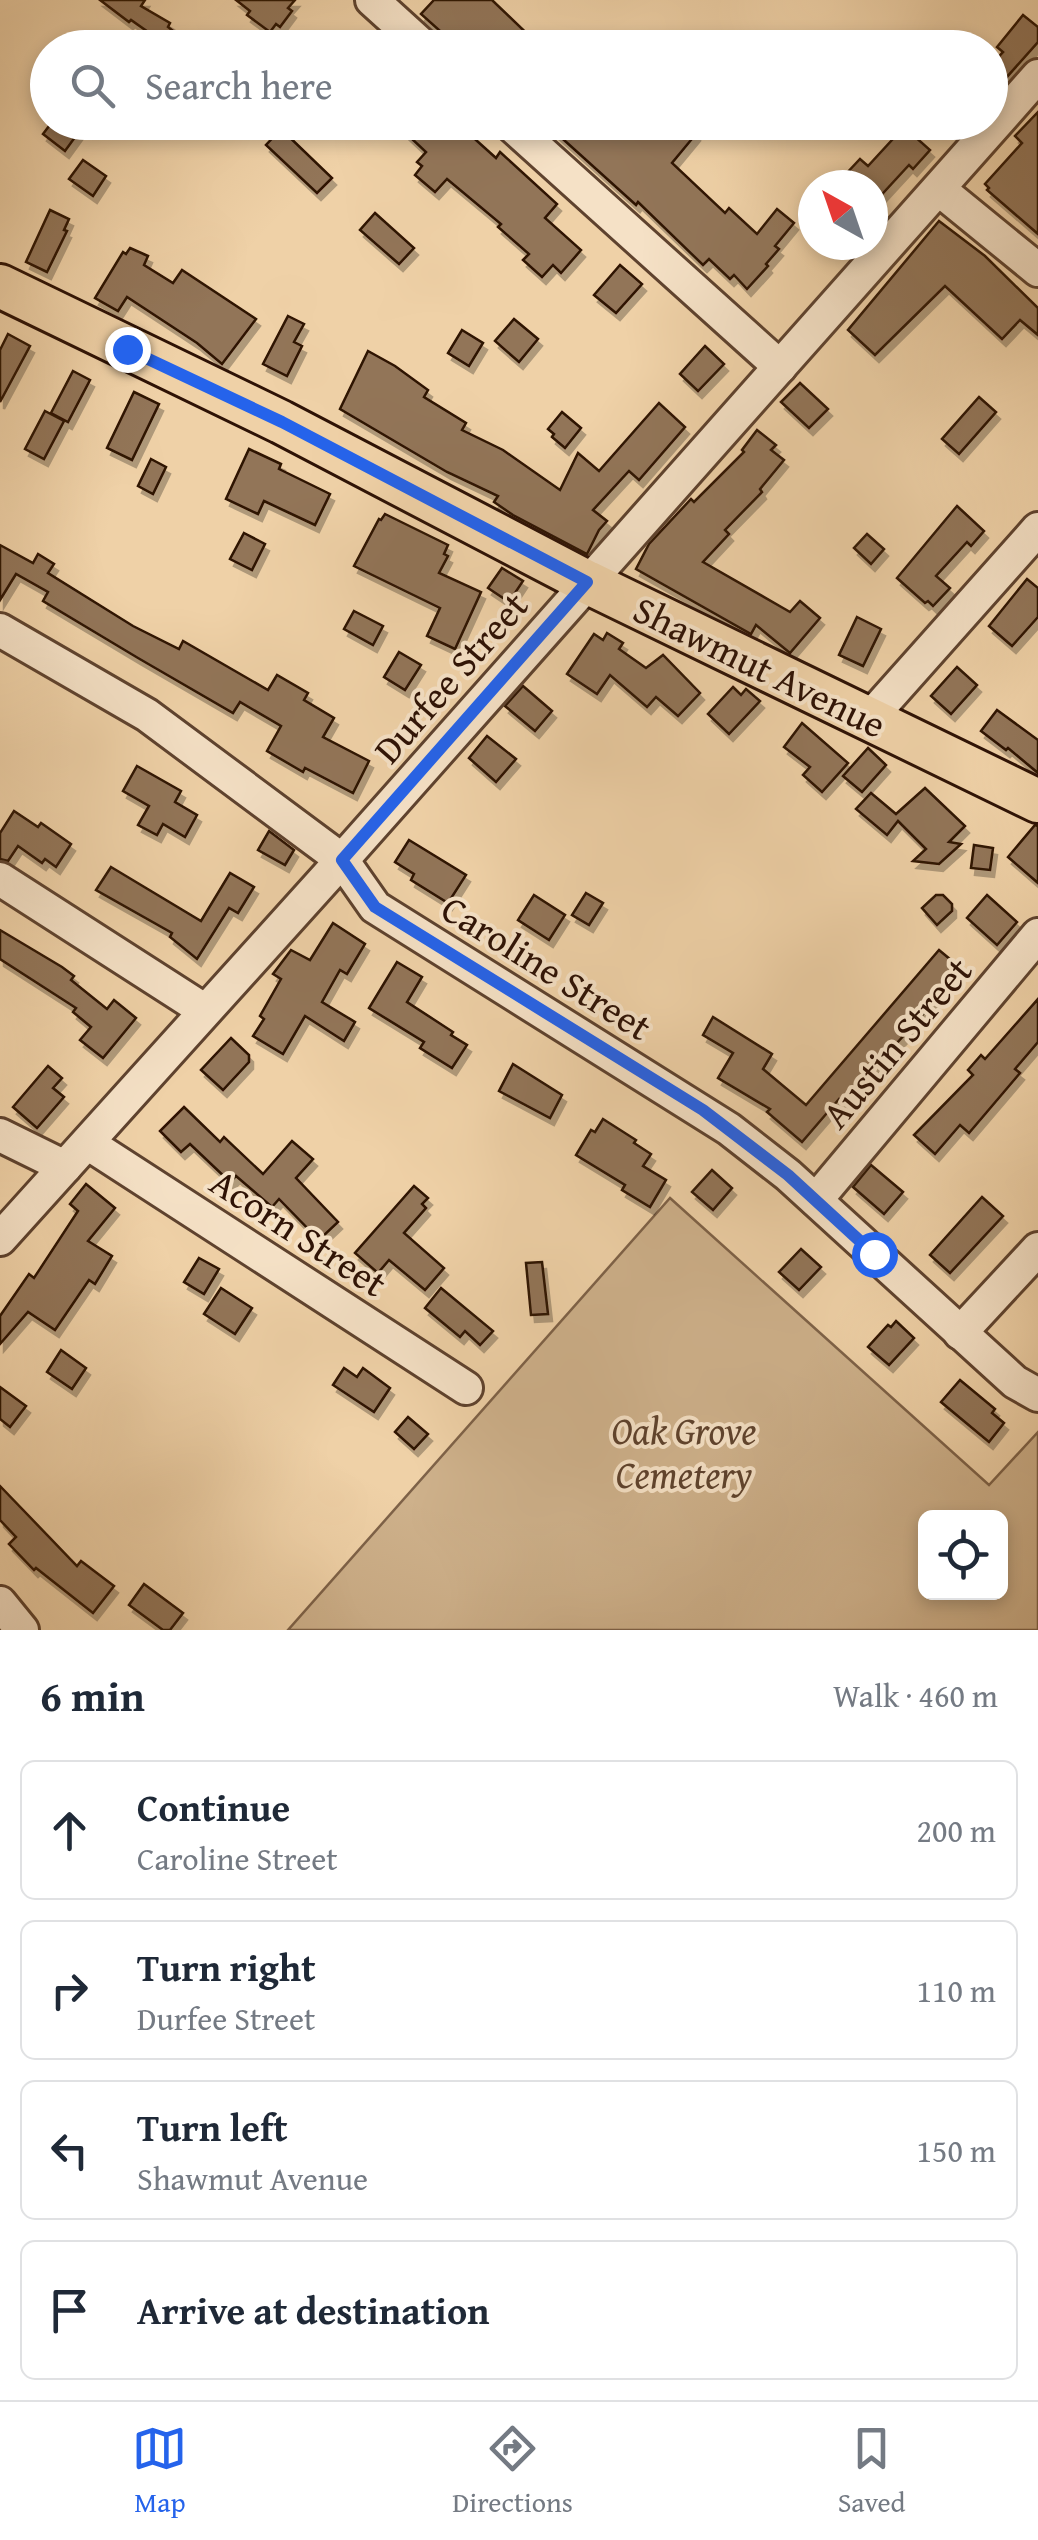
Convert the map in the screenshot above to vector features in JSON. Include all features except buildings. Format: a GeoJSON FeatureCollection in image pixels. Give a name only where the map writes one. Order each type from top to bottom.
{"type":"FeatureCollection","features":[{"type":"Feature","properties":{"kind":"main road","name":"Shawmut Avenue"},"geometry":{"type":"LineString","coordinates":[[0,286],[282,422],[587,582],[1038,801]]}},
{"type":"Feature","properties":{"kind":"street"},"geometry":{"type":"LineString","coordinates":[[372,0],[405,30]]}},
{"type":"Feature","properties":{"kind":"street","name":"Durfee Street"},"geometry":{"type":"LineString","coordinates":[[1008,111],[1038,76]]}},
{"type":"Feature","properties":{"kind":"street"},"geometry":{"type":"LineString","coordinates":[[528,140],[780,367]]}},
{"type":"Feature","properties":{"kind":"street","name":"Durfee Street"},"geometry":{"type":"LineString","coordinates":[[0,1239],[89,1144],[204,1010],[983,140]]}},
{"type":"Feature","properties":{"kind":"street"},"geometry":{"type":"LineString","coordinates":[[940,190],[1038,270]]}},
{"type":"Feature","properties":{"kind":"street"},"geometry":{"type":"LineString","coordinates":[[868,720],[1038,529]]}},
{"type":"Feature","properties":{"kind":"street","name":"Caroline Street"},"geometry":{"type":"LineString","coordinates":[[0,630],[147,714],[342,860],[375,907],[703,1110],[816,1200],[1015,1382],[1038,1395]]}},
{"type":"Feature","properties":{"kind":"street"},"geometry":{"type":"LineString","coordinates":[[0,879],[204,1010]]}},
{"type":"Feature","properties":{"kind":"street","name":"Austin Street"},"geometry":{"type":"LineString","coordinates":[[816,1200],[1038,935]]}},
{"type":"Feature","properties":{"kind":"street"},"geometry":{"type":"LineString","coordinates":[[0,1135],[65,1167]]}},
{"type":"Feature","properties":{"kind":"street","name":"Acorn Street"},"geometry":{"type":"LineString","coordinates":[[89,1144],[466,1388]]}},
{"type":"Feature","properties":{"kind":"street"},"geometry":{"type":"LineString","coordinates":[[960,1333],[1038,1249]]}},
{"type":"Feature","properties":{"kind":"street"},"geometry":{"type":"LineString","coordinates":[[0,1603],[22,1630]]}},
{"type":"Feature","properties":{"kind":"green space","name":"Oak Grove Cemetery"},"geometry":{"type":"Polygon","coordinates":[[[670,1198],[989,1485],[1038,1432],[1038,1630],[288,1630],[670,1198]]]}},
{"type":"Feature","properties":{"kind":"route"},"geometry":{"type":"LineString","coordinates":[[127,349],[282,422],[587,582],[342,860],[375,907],[703,1110],[788,1175],[874,1254]]}}]}
